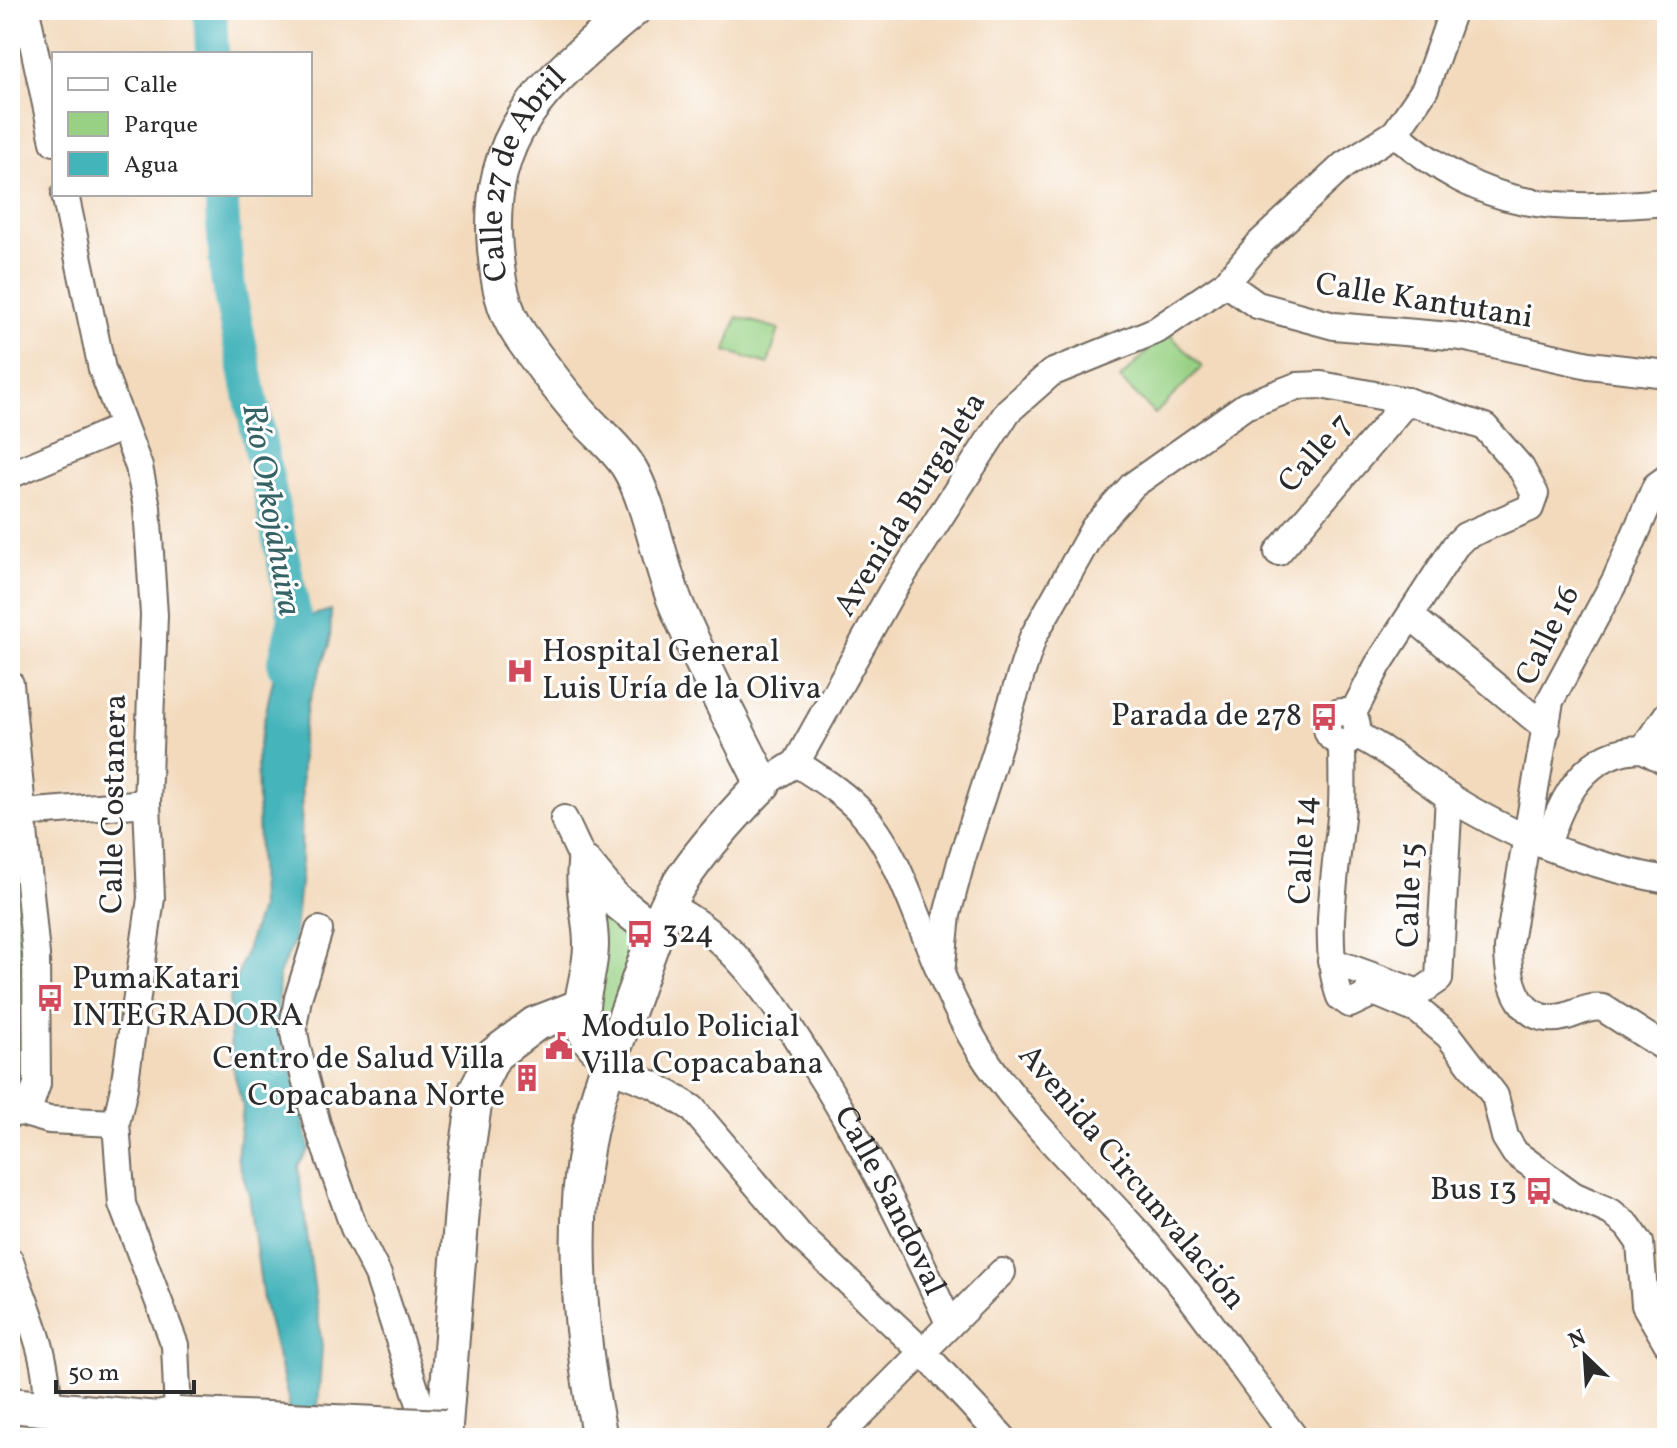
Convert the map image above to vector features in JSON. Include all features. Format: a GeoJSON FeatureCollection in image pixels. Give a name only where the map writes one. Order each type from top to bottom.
{"type":"FeatureCollection","features":[{"type":"Feature","properties":{"kind":"main road","name":"Calle 27 de Abril"},"geometry":{"type":"LineString","coordinates":[[633,10],[560,72],[523,116],[508,147],[497,196],[494,232],[499,284],[506,312],[520,334],[580,413],[629,468],[676,604],[763,784]]}},
{"type":"Feature","properties":{"kind":"main road"},"geometry":{"type":"LineString","coordinates":[[600,1438],[586,1372],[581,1207],[586,1143],[609,1062],[662,919],[708,846],[763,784]]}},
{"type":"Feature","properties":{"kind":"main road"},"geometry":{"type":"LineString","coordinates":[[585,864],[582,892],[591,959],[579,1007],[592,1044],[609,1062]]}},
{"type":"Feature","properties":{"kind":"main road","name":"Calle Sandoval"},"geometry":{"type":"LineString","coordinates":[[585,864],[614,899],[662,919]]}},
{"type":"Feature","properties":{"kind":"main road"},"geometry":{"type":"LineString","coordinates":[[10,1405],[46,1411],[157,1419],[178,1415],[440,1434],[466,1159],[476,1091],[494,1055],[558,1012],[579,1007]]}},
{"type":"Feature","properties":{"kind":"street"},"geometry":{"type":"LineString","coordinates":[[26,10],[52,133]]}},
{"type":"Feature","properties":{"kind":"street","name":"Avenida Burgaleta"},"geometry":{"type":"LineString","coordinates":[[763,784],[796,763],[891,593],[1008,411],[1051,373],[1157,330],[1226,283],[1260,243],[1344,165],[1395,133],[1425,89],[1453,10]]}},
{"type":"Feature","properties":{"kind":"street"},"geometry":{"type":"LineString","coordinates":[[1395,133],[1439,169],[1477,189],[1516,202],[1565,205],[1667,202]]}},
{"type":"Feature","properties":{"kind":"street","name":"Calle Costanera"},"geometry":{"type":"LineString","coordinates":[[65,196],[102,369],[139,467],[147,507],[154,615],[147,803],[151,898],[124,1088],[116,1123],[122,1204],[175,1345],[178,1415]]}},
{"type":"Feature","properties":{"kind":"street","name":"Calle Kantutani"},"geometry":{"type":"LineString","coordinates":[[1226,283],[1257,305],[1334,326],[1462,337],[1589,365],[1667,374]]}},
{"type":"Feature","properties":{"kind":"street"},"geometry":{"type":"LineString","coordinates":[[941,974],[947,915],[962,858],[1033,637],[1094,528],[1133,485],[1245,406],[1270,393],[1297,386],[1321,385],[1407,401],[1485,427],[1533,487],[1535,501],[1520,514],[1465,536],[1378,665],[1350,730],[1384,748],[1449,796],[1537,842],[1588,863],[1667,880]]}},
{"type":"Feature","properties":{"kind":"street","name":"Calle 7"},"geometry":{"type":"LineString","coordinates":[[1278,552],[1407,401]]}},
{"type":"Feature","properties":{"kind":"street"},"geometry":{"type":"LineString","coordinates":[[10,475],[123,427]]}},
{"type":"Feature","properties":{"kind":"street","name":"Calle 16"},"geometry":{"type":"LineString","coordinates":[[1537,842],[1550,701],[1616,579],[1656,486],[1667,478]]}},
{"type":"Feature","properties":{"kind":"street"},"geometry":{"type":"LineString","coordinates":[[1412,617],[1547,729]]}},
{"type":"Feature","properties":{"kind":"street"},"geometry":{"type":"LineString","coordinates":[[10,684],[16,813],[36,955],[37,1084],[32,1099],[16,1113]]}},
{"type":"Feature","properties":{"kind":"street"},"geometry":{"type":"LineString","coordinates":[[1643,749],[1667,715]]}},
{"type":"Feature","properties":{"kind":"street","name":"Calle 14"},"geometry":{"type":"LineString","coordinates":[[1350,730],[1334,877],[1332,974],[1344,1002],[1363,1001],[1371,984]]}},
{"type":"Feature","properties":{"kind":"street"},"geometry":{"type":"LineString","coordinates":[[1667,762],[1643,749],[1629,749],[1584,773],[1537,842],[1508,948],[1508,971],[1517,998],[1536,1017],[1552,1019],[1593,1006],[1603,1008],[1667,1049]]}},
{"type":"Feature","properties":{"kind":"street","name":"Avenida Circunvalación"},"geometry":{"type":"LineString","coordinates":[[796,763],[837,790],[882,838],[966,1028],[1022,1108],[1145,1241],[1239,1359],[1295,1438]]}},
{"type":"Feature","properties":{"kind":"street","name":"Calle 15"},"geometry":{"type":"LineString","coordinates":[[1371,984],[1419,993],[1439,979],[1442,970],[1449,796]]}},
{"type":"Feature","properties":{"kind":"street"},"geometry":{"type":"LineString","coordinates":[[16,813],[147,803]]}},
{"type":"Feature","properties":{"kind":"street"},"geometry":{"type":"LineString","coordinates":[[564,819],[585,864]]}},
{"type":"Feature","properties":{"kind":"street","name":"Calle Sandoval"},"geometry":{"type":"LineString","coordinates":[[662,919],[711,931],[765,989],[853,1127],[949,1323]]}},
{"type":"Feature","properties":{"kind":"street"},"geometry":{"type":"LineString","coordinates":[[319,930],[298,998],[293,1027],[297,1048],[317,1124],[354,1228],[378,1275],[440,1434]]}},
{"type":"Feature","properties":{"kind":"street"},"geometry":{"type":"LineString","coordinates":[[1371,984],[1419,1011],[1449,1036],[1495,1096],[1505,1137],[1515,1153],[1573,1195],[1611,1212],[1628,1226],[1640,1243],[1645,1305],[1667,1343]]}},
{"type":"Feature","properties":{"kind":"street"},"geometry":{"type":"LineString","coordinates":[[609,1062],[692,1108],[800,1236],[921,1350],[1003,1438]]}},
{"type":"Feature","properties":{"kind":"street"},"geometry":{"type":"LineString","coordinates":[[16,1113],[49,1120],[116,1123]]}},
{"type":"Feature","properties":{"kind":"street"},"geometry":{"type":"LineString","coordinates":[[10,1261],[44,1365],[49,1394],[46,1411]]}},
{"type":"Feature","properties":{"kind":"street"},"geometry":{"type":"LineString","coordinates":[[837,1438],[921,1350],[1002,1272]]}},
{"type":"Feature","properties":{"kind":"green space"},"geometry":{"type":"Polygon","coordinates":[[[737,317],[779,329],[768,364],[726,351],[737,317]]]}},
{"type":"Feature","properties":{"kind":"green space"},"geometry":{"type":"Polygon","coordinates":[[[1167,332],[1202,367],[1155,414],[1120,379],[1167,332]]]}},
{"type":"Feature","properties":{"kind":"green space"},"geometry":{"type":"Polygon","coordinates":[[[10,830],[22,953],[25,1077],[10,1096],[10,830]]]}},
{"type":"Feature","properties":{"kind":"green space"},"geometry":{"type":"Polygon","coordinates":[[[593,901],[642,946],[609,1035],[595,1034],[593,901]]]}},
{"type":"Feature","properties":{"kind":"water"},"geometry":{"type":"Polygon","coordinates":[[[331,610],[330,644],[308,703],[302,737],[301,873],[294,942],[279,974],[278,1007],[282,1044],[304,1105],[304,1126],[310,1148],[298,1166],[322,1346],[316,1438],[281,1438],[289,1402],[263,1300],[249,1194],[237,1157],[243,1107],[231,1061],[229,1001],[260,909],[257,753],[285,623],[331,610]]]}},
{"type":"Feature","properties":{"kind":"waterway","name":"Río Orkojahuira"},"geometry":{"type":"LineString","coordinates":[[210,10],[212,52]]}},
{"type":"Feature","properties":{"kind":"waterway","name":"Río Orkojahuira"},"geometry":{"type":"LineString","coordinates":[[221,196],[227,279],[295,618],[284,665]]}},
{"type":"Feature","properties":{"kind":"place","name":"Hospital General Luis Uría de la Oliva"},"geometry":{"type":"Point","coordinates":[520,671]}},
{"type":"Feature","properties":{"kind":"place","name":"Parada de 278"},"geometry":{"type":"Point","coordinates":[1324,717]}},
{"type":"Feature","properties":{"kind":"place","name":"324"},"geometry":{"type":"Point","coordinates":[640,934]}},
{"type":"Feature","properties":{"kind":"place","name":"PumaKatari INTEGRADORA"},"geometry":{"type":"Point","coordinates":[50,998]}},
{"type":"Feature","properties":{"kind":"place","name":"Modulo Policial Villa Copacabana"},"geometry":{"type":"Point","coordinates":[559,1046]}},
{"type":"Feature","properties":{"kind":"place","name":"Centro de Salud Villa Copacabana Norte"},"geometry":{"type":"Point","coordinates":[527,1078]}},
{"type":"Feature","properties":{"kind":"place","name":"Bus 13"},"geometry":{"type":"Point","coordinates":[1539,1191]}}]}
